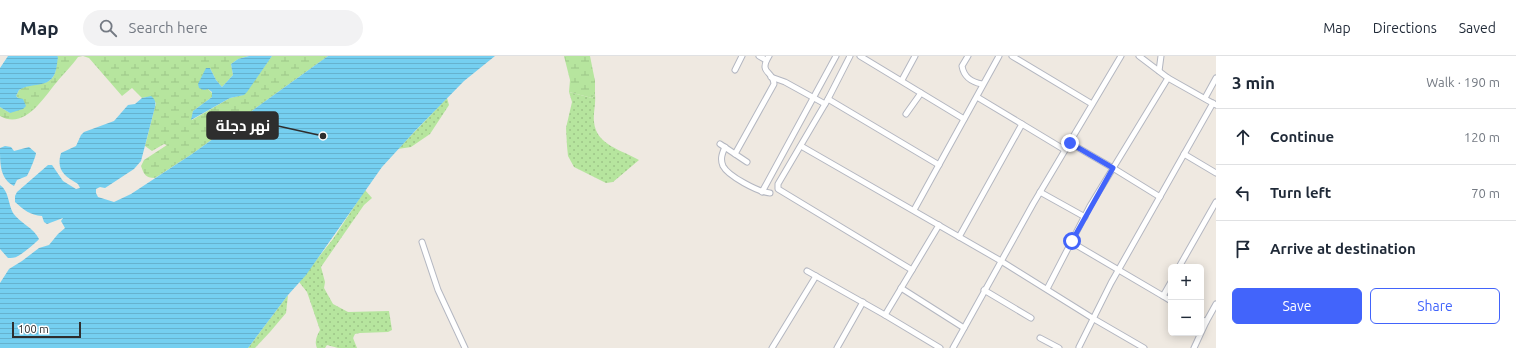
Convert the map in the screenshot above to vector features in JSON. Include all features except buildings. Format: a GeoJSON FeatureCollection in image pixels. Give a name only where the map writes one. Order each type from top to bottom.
{"type":"FeatureCollection","features":[{"type":"Feature","properties":{"kind":"street"},"geometry":{"type":"LineString","coordinates":[[735,70],[742,56]]}},
{"type":"Feature","properties":{"kind":"street"},"geometry":{"type":"LineString","coordinates":[[735,154],[773,87],[774,82],[764,67],[768,58],[759,56]]}},
{"type":"Feature","properties":{"kind":"street"},"geometry":{"type":"LineString","coordinates":[[762,192],[836,56]]}},
{"type":"Feature","properties":{"kind":"street"},"geometry":{"type":"LineString","coordinates":[[860,56],[902,80],[964,119]]}},
{"type":"Feature","properties":{"kind":"street"},"geometry":{"type":"LineString","coordinates":[[902,80],[915,56]]}},
{"type":"Feature","properties":{"kind":"street"},"geometry":{"type":"LineString","coordinates":[[968,56],[962,66],[963,73],[972,82],[982,84]]}},
{"type":"Feature","properties":{"kind":"street"},"geometry":{"type":"LineString","coordinates":[[914,210],[977,97],[982,84],[999,56]]}},
{"type":"Feature","properties":{"kind":"street"},"geometry":{"type":"LineString","coordinates":[[1012,56],[1092,104]]}},
{"type":"Feature","properties":{"kind":"street"},"geometry":{"type":"LineString","coordinates":[[953,348],[1040,192],[1121,56]]}},
{"type":"Feature","properties":{"kind":"street"},"geometry":{"type":"LineString","coordinates":[[1078,347],[1118,271],[1214,104],[1168,78],[1139,56]]}},
{"type":"Feature","properties":{"kind":"street"},"geometry":{"type":"LineString","coordinates":[[1159,71],[1161,56]]}},
{"type":"Feature","properties":{"kind":"street"},"geometry":{"type":"LineString","coordinates":[[848,57],[826,101],[777,186],[778,190],[912,270]]}},
{"type":"Feature","properties":{"kind":"street"},"geometry":{"type":"LineString","coordinates":[[771,77],[785,82],[813,98],[826,101],[939,165]]}},
{"type":"Feature","properties":{"kind":"street"},"geometry":{"type":"LineString","coordinates":[[1047,289],[1071,242],[1113,168],[1168,78]]}},
{"type":"Feature","properties":{"kind":"street"},"geometry":{"type":"LineString","coordinates":[[1205,98],[1216,78]]}},
{"type":"Feature","properties":{"kind":"street"},"geometry":{"type":"LineString","coordinates":[[906,114],[921,92]]}},
{"type":"Feature","properties":{"kind":"street"},"geometry":{"type":"LineString","coordinates":[[977,97],[1065,150]]}},
{"type":"Feature","properties":{"kind":"street"},"geometry":{"type":"LineString","coordinates":[[959,237],[1022,124]]}},
{"type":"Feature","properties":{"kind":"street"},"geometry":{"type":"LineString","coordinates":[[1070,143],[1160,197]]}},
{"type":"Feature","properties":{"kind":"street"},"geometry":{"type":"LineString","coordinates":[[747,162],[722,146],[721,158],[725,169],[762,192],[770,193]]}},
{"type":"Feature","properties":{"kind":"street"},"geometry":{"type":"LineString","coordinates":[[801,146],[1001,261],[1136,346],[1144,348]]}},
{"type":"Feature","properties":{"kind":"street"},"geometry":{"type":"LineString","coordinates":[[1184,154],[1216,173]]}},
{"type":"Feature","properties":{"kind":"street"},"geometry":{"type":"LineString","coordinates":[[1040,192],[1085,217]]}},
{"type":"Feature","properties":{"kind":"street"},"geometry":{"type":"LineString","coordinates":[[1181,264],[1216,202]]}},
{"type":"Feature","properties":{"kind":"street"},"geometry":{"type":"LineString","coordinates":[[884,314],[939,225]]}},
{"type":"Feature","properties":{"kind":"street"},"geometry":{"type":"LineString","coordinates":[[422,242],[440,296],[465,348]]}},
{"type":"Feature","properties":{"kind":"street"},"geometry":{"type":"LineString","coordinates":[[1071,242],[1169,300]]}},
{"type":"Feature","properties":{"kind":"street"},"geometry":{"type":"LineString","coordinates":[[807,271],[884,314],[940,348]]}},
{"type":"Feature","properties":{"kind":"street"},"geometry":{"type":"LineString","coordinates":[[772,348],[816,276]]}},
{"type":"Feature","properties":{"kind":"street"},"geometry":{"type":"LineString","coordinates":[[1163,296],[1168,287]]}},
{"type":"Feature","properties":{"kind":"street"},"geometry":{"type":"LineString","coordinates":[[901,288],[964,328]]}},
{"type":"Feature","properties":{"kind":"street"},"geometry":{"type":"LineString","coordinates":[[984,290],[1031,318]]}},
{"type":"Feature","properties":{"kind":"street"},"geometry":{"type":"LineString","coordinates":[[837,348],[863,302]]}},
{"type":"Feature","properties":{"kind":"street"},"geometry":{"type":"LineString","coordinates":[[1204,319],[1216,304]]}},
{"type":"Feature","properties":{"kind":"street"},"geometry":{"type":"LineString","coordinates":[[1194,348],[1198,336]]}},
{"type":"Feature","properties":{"kind":"street"},"geometry":{"type":"LineString","coordinates":[[1040,338],[1060,348]]}},
{"type":"Feature","properties":{"kind":"green space"},"geometry":{"type":"Polygon","coordinates":[[[57,56],[83,56],[78,57],[32,111],[17,119],[9,119],[0,116],[0,107],[10,113],[18,98],[16,96],[19,90],[30,85],[46,82],[54,76],[57,56]]]}},
{"type":"Feature","properties":{"kind":"green space"},"geometry":{"type":"Polygon","coordinates":[[[83,56],[249,56],[238,59],[231,64],[233,75],[222,87],[216,80],[210,68],[208,89],[213,94],[212,97],[193,111],[192,120],[230,98],[243,95],[272,56],[328,56],[192,154],[155,178],[145,175],[141,166],[144,160],[167,145],[164,144],[152,151],[145,146],[156,103],[148,97],[142,98],[132,88],[122,96],[89,58],[83,56]]]}},
{"type":"Feature","properties":{"kind":"green space"},"geometry":{"type":"Polygon","coordinates":[[[564,56],[590,56],[595,81],[595,94],[592,98],[569,92],[570,80],[564,56]]]}},
{"type":"Feature","properties":{"kind":"green space"},"geometry":{"type":"Polygon","coordinates":[[[569,92],[592,98],[595,94],[594,122],[599,136],[611,146],[639,160],[613,182],[606,183],[574,167],[568,156],[566,128],[572,102],[569,92]]]}},
{"type":"Feature","properties":{"kind":"green space"},"geometry":{"type":"Polygon","coordinates":[[[447,98],[449,105],[430,134],[411,147],[398,149],[447,98]]]}},
{"type":"Feature","properties":{"kind":"green space"},"geometry":{"type":"Polygon","coordinates":[[[365,190],[372,198],[364,205],[321,267],[325,282],[324,288],[333,304],[348,312],[389,311],[392,330],[388,332],[355,334],[353,338],[357,348],[338,348],[327,345],[325,348],[317,348],[316,341],[320,330],[307,292],[299,282],[333,239],[365,190]]]}},
{"type":"Feature","properties":{"kind":"green space"},"geometry":{"type":"Polygon","coordinates":[[[288,295],[286,313],[255,348],[248,348],[288,295]]]}},
{"type":"Feature","properties":{"kind":"water"},"geometry":{"type":"Polygon","coordinates":[[[8,56],[58,57],[56,71],[52,78],[44,83],[19,90],[16,96],[23,99],[26,106],[23,109],[10,113],[0,107],[0,68],[8,56]]]}},
{"type":"Feature","properties":{"kind":"water"},"geometry":{"type":"Polygon","coordinates":[[[249,56],[272,56],[244,95],[230,98],[191,120],[193,111],[212,97],[212,92],[208,89],[204,90],[199,88],[198,84],[206,68],[210,68],[216,80],[222,87],[233,75],[231,64],[238,59],[249,56]]]}},
{"type":"Feature","properties":{"kind":"water"},"geometry":{"type":"Polygon","coordinates":[[[328,56],[495,56],[464,81],[382,167],[306,275],[288,295],[248,348],[0,348],[0,283],[9,269],[39,248],[49,245],[65,228],[61,221],[63,218],[47,224],[44,222],[42,216],[24,210],[18,205],[15,202],[15,196],[17,192],[48,165],[52,165],[63,181],[76,189],[80,188],[78,184],[62,172],[60,168],[60,159],[61,153],[76,146],[84,132],[114,121],[128,105],[135,104],[142,98],[151,96],[155,101],[155,107],[141,161],[134,169],[105,188],[100,187],[96,189],[98,197],[114,202],[131,194],[192,154],[328,56]]]}},
{"type":"Feature","properties":{"kind":"water"},"geometry":{"type":"Polygon","coordinates":[[[5,146],[11,147],[14,151],[29,147],[36,153],[27,176],[17,180],[14,186],[9,183],[3,175],[0,160],[0,148],[5,146]]]}},
{"type":"Feature","properties":{"kind":"water"},"geometry":{"type":"Polygon","coordinates":[[[0,185],[7,194],[13,213],[37,235],[39,239],[14,258],[8,258],[0,249],[0,185]]]}},
{"type":"Feature","properties":{"kind":"place","name":"نهر دجلة"},"geometry":{"type":"Point","coordinates":[323,136]}},
{"type":"Feature","properties":{"kind":"route"},"geometry":{"type":"LineString","coordinates":[[1070,143],[1113,168],[1090,206],[1072,241]]}}]}
